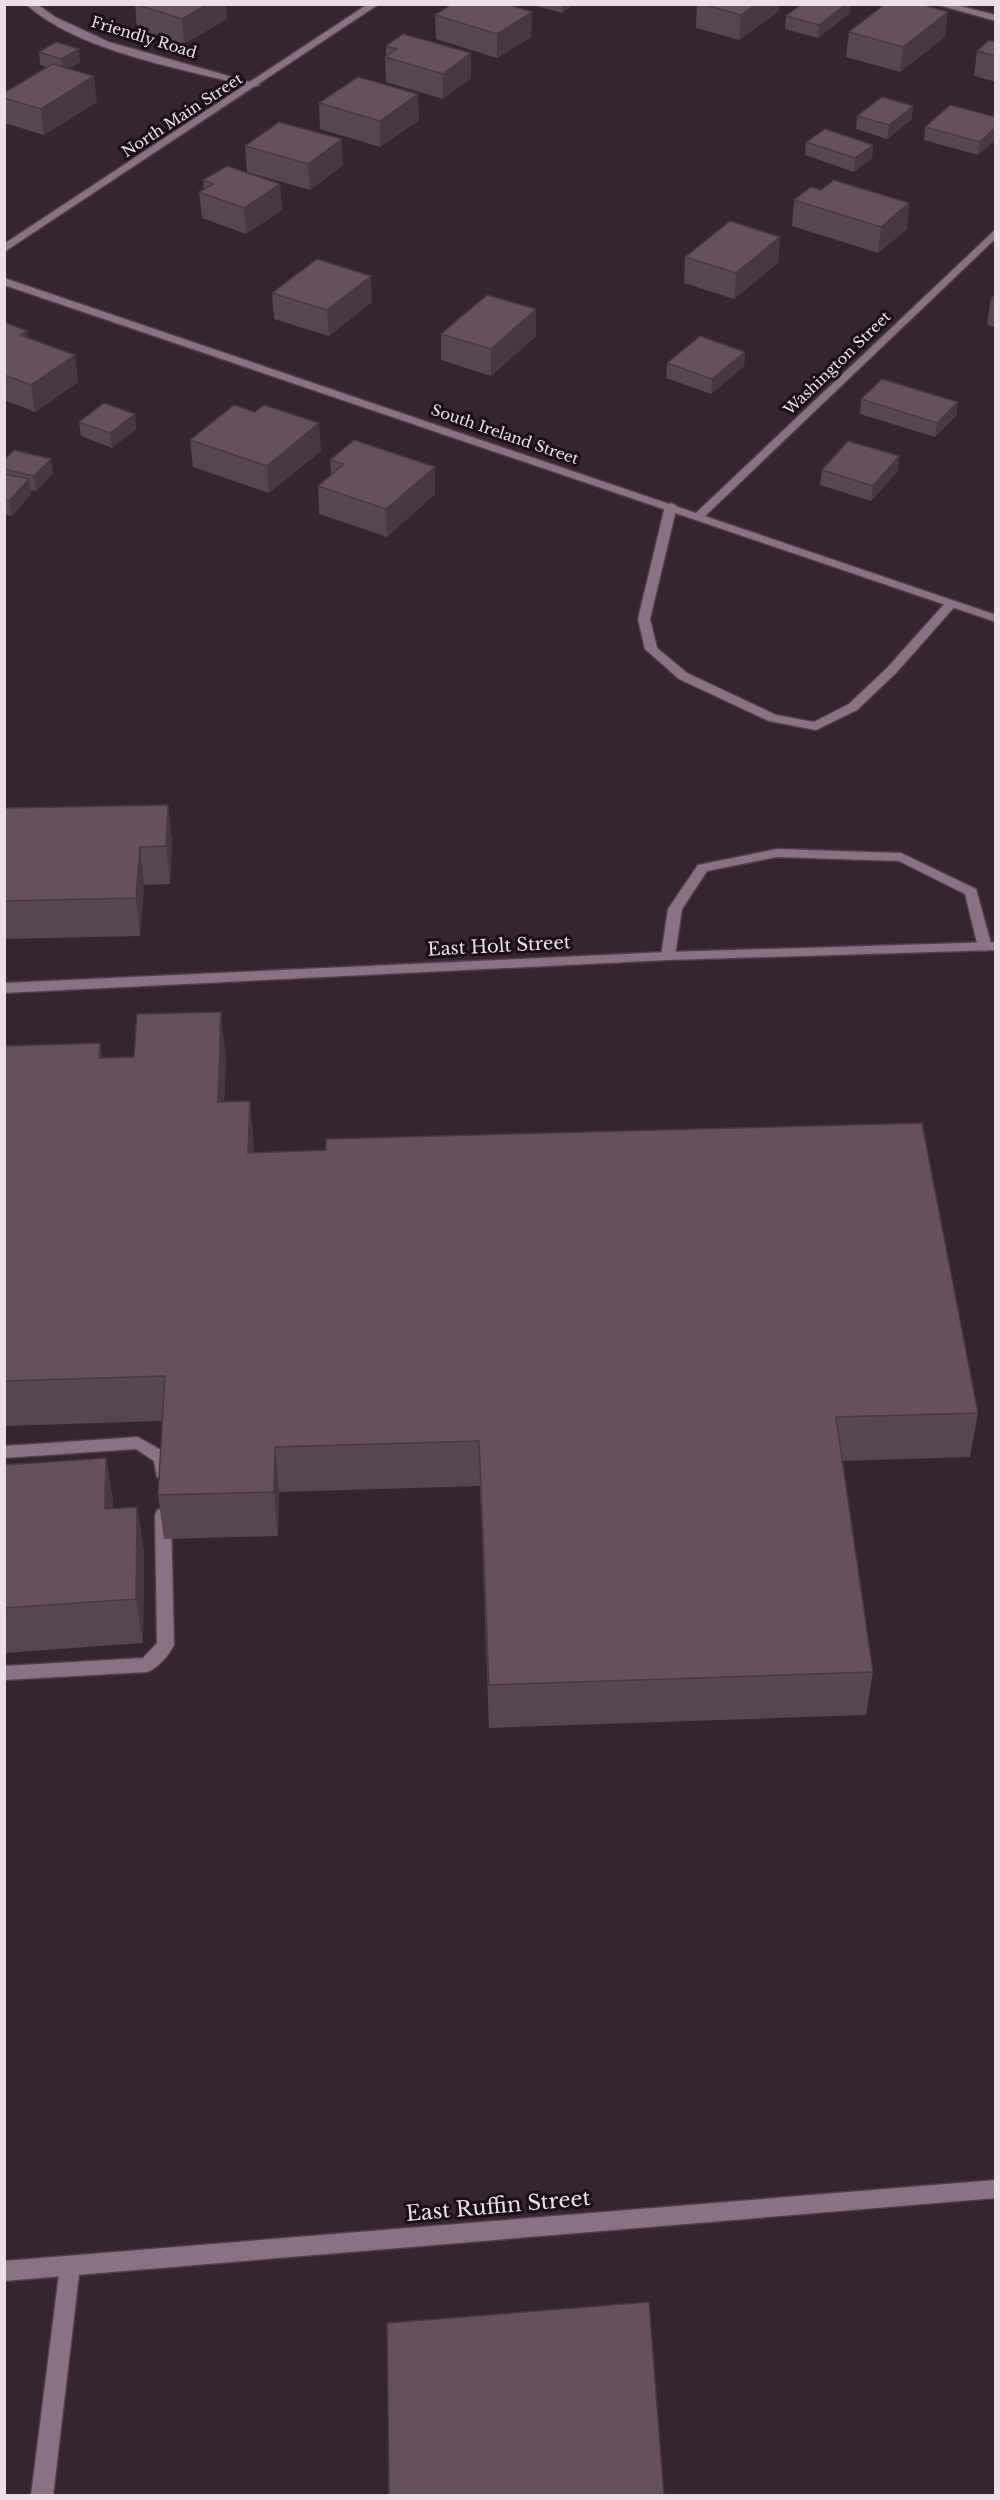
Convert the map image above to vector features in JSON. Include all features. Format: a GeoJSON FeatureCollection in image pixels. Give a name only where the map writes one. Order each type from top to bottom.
{"type":"FeatureCollection","features":[{"type":"Feature","properties":{"kind":"street","name":"Friendly Road"},"geometry":{"type":"LineString","coordinates":[[30,4],[58,23],[112,45],[255,85]]}},
{"type":"Feature","properties":{"kind":"street","name":"North Main Street"},"geometry":{"type":"LineString","coordinates":[[4,249],[375,4]]}},
{"type":"Feature","properties":{"kind":"street"},"geometry":{"type":"LineString","coordinates":[[939,4],[996,18]]}},
{"type":"Feature","properties":{"kind":"street","name":"Washington Street"},"geometry":{"type":"LineString","coordinates":[[699,516],[996,232]]}},
{"type":"Feature","properties":{"kind":"street","name":"South Ireland Street"},"geometry":{"type":"LineString","coordinates":[[4,281],[671,506],[996,619]]}},
{"type":"Feature","properties":{"kind":"street"},"geometry":{"type":"LineString","coordinates":[[671,506],[644,619],[651,649],[683,676],[773,718],[816,726],[853,707],[892,670],[951,604]]}},
{"type":"Feature","properties":{"kind":"street"},"geometry":{"type":"LineString","coordinates":[[668,956],[675,909],[703,868],[777,853],[901,857],[971,892],[990,946]]}},
{"type":"Feature","properties":{"kind":"street","name":"East Holt Street"},"geometry":{"type":"LineString","coordinates":[[4,988],[668,956],[990,946]]}},
{"type":"Feature","properties":{"kind":"street"},"geometry":{"type":"LineString","coordinates":[[4,1452],[138,1443],[162,1458],[166,1645],[147,1665],[4,1673]]}},
{"type":"Feature","properties":{"kind":"street","name":"East Ruffin Street"},"geometry":{"type":"LineString","coordinates":[[4,2271],[996,2189]]}},
{"type":"Feature","properties":{"kind":"street"},"geometry":{"type":"LineString","coordinates":[[42,2496],[70,2266]]}},
{"type":"Feature","properties":{"kind":"building"},"geometry":{"type":"Polygon","coordinates":[[[135,4],[208,4],[182,19],[135,4]]]}},
{"type":"Feature","properties":{"kind":"building"},"geometry":{"type":"Polygon","coordinates":[[[452,4],[506,4],[532,12],[497,34],[435,15],[452,4]]]}},
{"type":"Feature","properties":{"kind":"building"},"geometry":{"type":"Polygon","coordinates":[[[702,4],[756,4],[741,15],[702,4]]]}},
{"type":"Feature","properties":{"kind":"building"},"geometry":{"type":"Polygon","coordinates":[[[802,4],[846,4],[819,25],[786,16],[802,4]]]}},
{"type":"Feature","properties":{"kind":"building"},"geometry":{"type":"Polygon","coordinates":[[[885,4],[920,4],[948,12],[903,47],[849,32],[885,4]]]}},
{"type":"Feature","properties":{"kind":"building"},"geometry":{"type":"Polygon","coordinates":[[[403,34],[471,53],[443,74],[385,57],[397,49],[386,46],[403,34]]]}},
{"type":"Feature","properties":{"kind":"building"},"geometry":{"type":"Polygon","coordinates":[[[989,40],[996,42],[996,56],[977,51],[989,40]]]}},
{"type":"Feature","properties":{"kind":"building"},"geometry":{"type":"Polygon","coordinates":[[[56,42],[79,49],[61,59],[39,52],[56,42]]]}},
{"type":"Feature","properties":{"kind":"building"},"geometry":{"type":"Polygon","coordinates":[[[52,64],[94,76],[41,109],[4,98],[4,93],[52,64]]]}},
{"type":"Feature","properties":{"kind":"building"},"geometry":{"type":"Polygon","coordinates":[[[358,77],[418,94],[380,121],[319,103],[358,77]]]}},
{"type":"Feature","properties":{"kind":"building"},"geometry":{"type":"Polygon","coordinates":[[[882,97],[913,106],[889,125],[857,116],[882,97]]]}},
{"type":"Feature","properties":{"kind":"building"},"geometry":{"type":"Polygon","coordinates":[[[950,105],[996,117],[996,127],[980,142],[925,127],[950,105]]]}},
{"type":"Feature","properties":{"kind":"building"},"geometry":{"type":"Polygon","coordinates":[[[279,122],[342,139],[308,164],[245,146],[279,122]]]}},
{"type":"Feature","properties":{"kind":"building"},"geometry":{"type":"Polygon","coordinates":[[[825,129],[873,145],[855,158],[806,142],[825,129]]]}},
{"type":"Feature","properties":{"kind":"building"},"geometry":{"type":"Polygon","coordinates":[[[227,166],[280,184],[244,208],[199,192],[213,184],[203,180],[227,166]]]}},
{"type":"Feature","properties":{"kind":"building"},"geometry":{"type":"Polygon","coordinates":[[[834,180],[909,203],[881,227],[794,200],[811,187],[821,190],[834,180]]]}},
{"type":"Feature","properties":{"kind":"building"},"geometry":{"type":"Polygon","coordinates":[[[730,221],[780,237],[736,273],[685,257],[730,221]]]}},
{"type":"Feature","properties":{"kind":"building"},"geometry":{"type":"Polygon","coordinates":[[[317,259],[371,276],[327,310],[272,293],[317,259]]]}},
{"type":"Feature","properties":{"kind":"building"},"geometry":{"type":"Polygon","coordinates":[[[487,295],[536,309],[491,349],[441,334],[487,295]]]}},
{"type":"Feature","properties":{"kind":"building"},"geometry":{"type":"Polygon","coordinates":[[[4,322],[27,331],[20,335],[75,355],[31,385],[4,375],[4,322]]]}},
{"type":"Feature","properties":{"kind":"building"},"geometry":{"type":"Polygon","coordinates":[[[700,336],[745,352],[712,379],[667,363],[700,336]]]}},
{"type":"Feature","properties":{"kind":"building"},"geometry":{"type":"Polygon","coordinates":[[[882,379],[958,402],[937,423],[861,399],[882,379]]]}},
{"type":"Feature","properties":{"kind":"building"},"geometry":{"type":"Polygon","coordinates":[[[104,403],[135,414],[110,433],[79,422],[104,403]]]}},
{"type":"Feature","properties":{"kind":"building"},"geometry":{"type":"Polygon","coordinates":[[[234,405],[255,412],[264,405],[319,423],[267,466],[190,440],[234,405]]]}},
{"type":"Feature","properties":{"kind":"building"},"geometry":{"type":"Polygon","coordinates":[[[354,440],[435,467],[386,509],[318,486],[344,464],[330,460],[354,440]]]}},
{"type":"Feature","properties":{"kind":"building"},"geometry":{"type":"Polygon","coordinates":[[[848,441],[899,456],[873,486],[822,470],[848,441]]]}},
{"type":"Feature","properties":{"kind":"building"},"geometry":{"type":"Polygon","coordinates":[[[14,450],[51,459],[34,476],[4,469],[4,460],[14,450]]]}},
{"type":"Feature","properties":{"kind":"building"},"geometry":{"type":"Polygon","coordinates":[[[4,474],[29,479],[9,501],[4,500],[4,474]]]}},
{"type":"Feature","properties":{"kind":"building"},"geometry":{"type":"Polygon","coordinates":[[[168,805],[166,846],[140,847],[136,898],[4,901],[4,808],[168,805]]]}},
{"type":"Feature","properties":{"kind":"building"},"geometry":{"type":"Polygon","coordinates":[[[221,1012],[218,1102],[250,1101],[248,1153],[326,1150],[326,1139],[922,1123],[978,1413],[836,1417],[873,1672],[489,1685],[479,1441],[275,1447],[274,1492],[158,1495],[165,1376],[4,1381],[4,1046],[100,1043],[99,1058],[134,1057],[137,1014],[221,1012]]]}},
{"type":"Feature","properties":{"kind":"building"},"geometry":{"type":"Polygon","coordinates":[[[106,1458],[105,1509],[137,1507],[136,1599],[4,1608],[4,1465],[106,1458]]]}},
{"type":"Feature","properties":{"kind":"building"},"geometry":{"type":"Polygon","coordinates":[[[649,2302],[664,2496],[389,2496],[387,2323],[649,2302]]]}}]}
